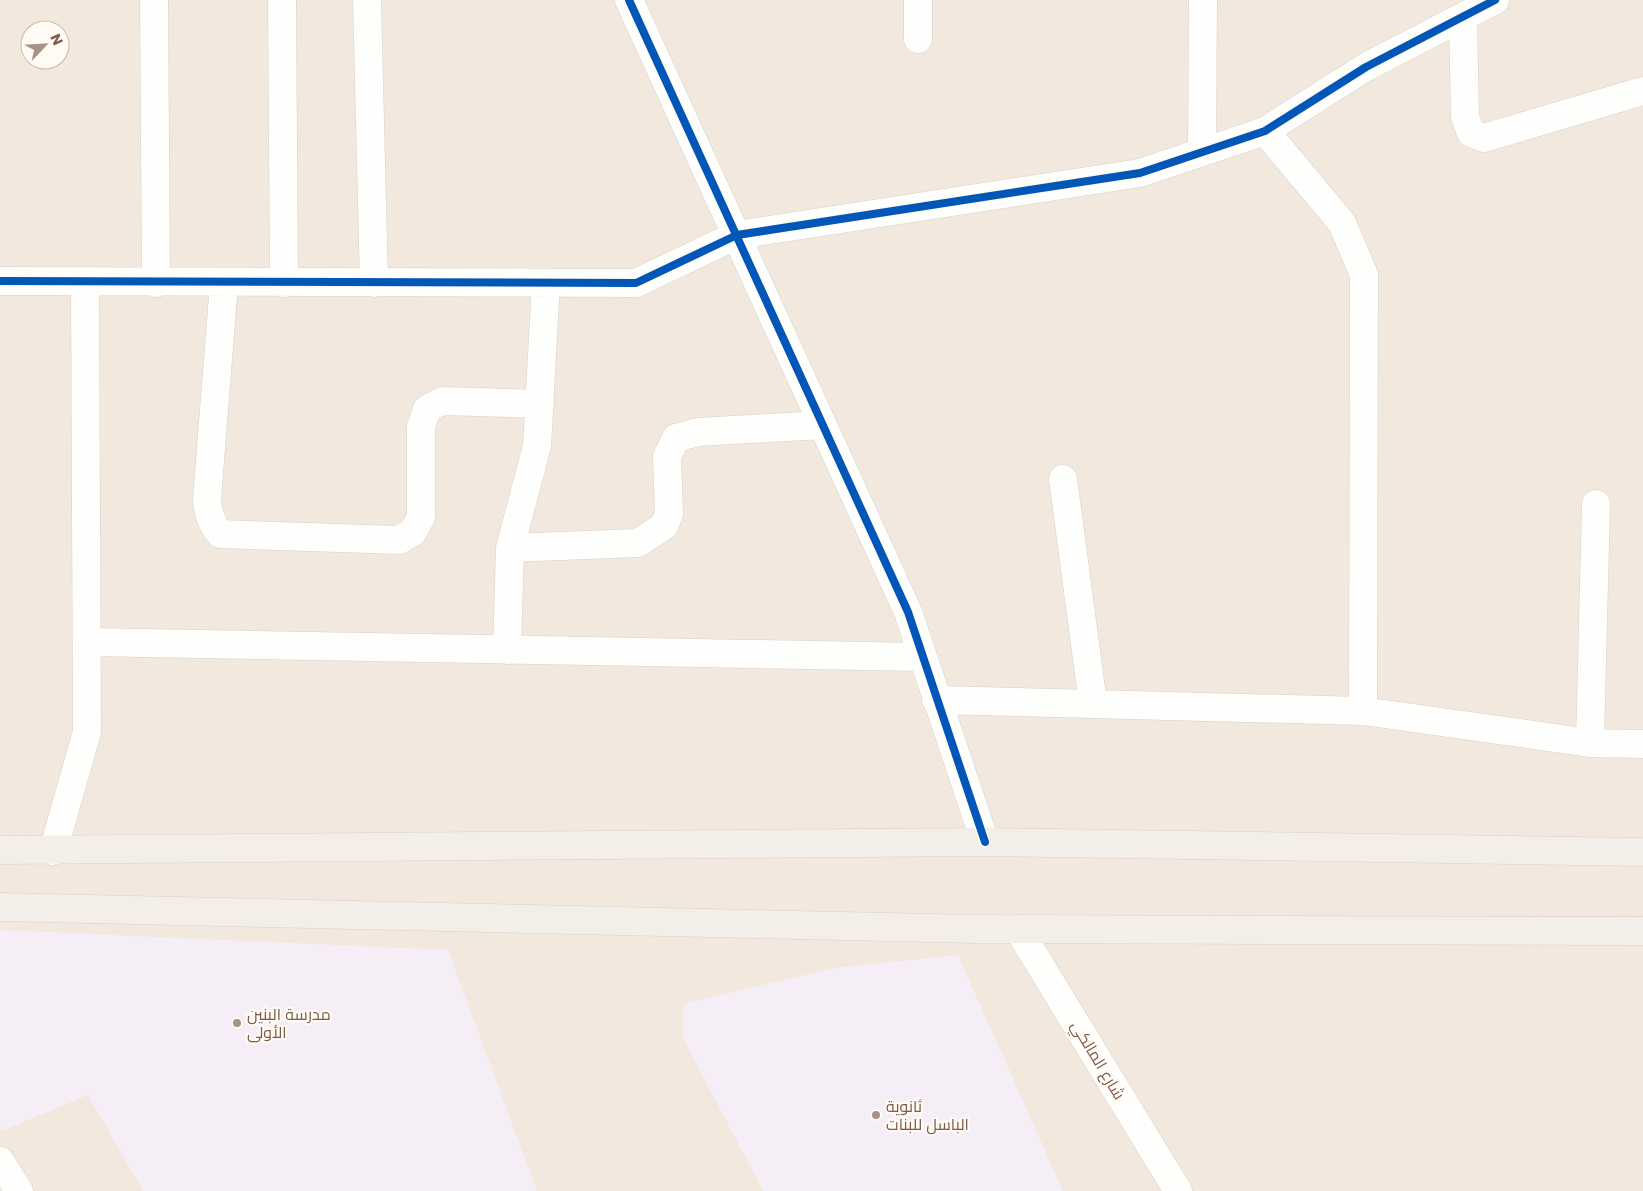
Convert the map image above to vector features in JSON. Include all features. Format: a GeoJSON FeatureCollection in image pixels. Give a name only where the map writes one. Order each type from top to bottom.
{"type":"FeatureCollection","features":[{"type":"Feature","properties":{"kind":"main road"},"geometry":{"type":"LineString","coordinates":[[0,850],[985,842],[1643,852]]}},
{"type":"Feature","properties":{"kind":"main road"},"geometry":{"type":"LineString","coordinates":[[0,906],[1018,929],[1643,931]]}},
{"type":"Feature","properties":{"kind":"street"},"geometry":{"type":"LineString","coordinates":[[154,0],[156,283]]}},
{"type":"Feature","properties":{"kind":"street"},"geometry":{"type":"LineString","coordinates":[[282,0],[284,283]]}},
{"type":"Feature","properties":{"kind":"street"},"geometry":{"type":"LineString","coordinates":[[368,0],[374,283]]}},
{"type":"Feature","properties":{"kind":"street"},"geometry":{"type":"LineString","coordinates":[[629,0],[908,612],[985,842]]}},
{"type":"Feature","properties":{"kind":"street"},"geometry":{"type":"LineString","coordinates":[[918,0],[918,39]]}},
{"type":"Feature","properties":{"kind":"street"},"geometry":{"type":"LineString","coordinates":[[1202,0],[1202,152]]}},
{"type":"Feature","properties":{"kind":"street"},"geometry":{"type":"LineString","coordinates":[[0,281],[85,283],[636,284],[737,235],[1140,173],[1265,130],[1366,68],[1495,0]]}},
{"type":"Feature","properties":{"kind":"street"},"geometry":{"type":"LineString","coordinates":[[1462,17],[1465,117],[1471,134],[1484,138],[1643,91]]}},
{"type":"Feature","properties":{"kind":"street"},"geometry":{"type":"LineString","coordinates":[[1265,130],[1342,223],[1364,275],[1363,711]]}},
{"type":"Feature","properties":{"kind":"street"},"geometry":{"type":"LineString","coordinates":[[53,851],[87,732],[85,283]]}},
{"type":"Feature","properties":{"kind":"street"},"geometry":{"type":"LineString","coordinates":[[224,283],[207,499],[208,513],[220,534],[399,540],[414,532],[421,517],[421,427],[427,409],[442,401],[540,404]]}},
{"type":"Feature","properties":{"kind":"street"},"geometry":{"type":"LineString","coordinates":[[507,650],[510,548],[537,446],[546,283]]}},
{"type":"Feature","properties":{"kind":"street"},"geometry":{"type":"LineString","coordinates":[[510,548],[638,543],[664,526],[669,514],[667,457],[676,438],[698,432],[822,425]]}},
{"type":"Feature","properties":{"kind":"street"},"geometry":{"type":"LineString","coordinates":[[1063,479],[1093,704]]}},
{"type":"Feature","properties":{"kind":"street"},"geometry":{"type":"LineString","coordinates":[[1590,743],[1596,504]]}},
{"type":"Feature","properties":{"kind":"street"},"geometry":{"type":"LineString","coordinates":[[86,642],[922,657]]}},
{"type":"Feature","properties":{"kind":"street"},"geometry":{"type":"LineString","coordinates":[[936,700],[1363,711],[1590,743],[1643,744]]}},
{"type":"Feature","properties":{"kind":"street","name":"شارع المالكي"},"geometry":{"type":"LineString","coordinates":[[1018,929],[1178,1191]]}},
{"type":"Feature","properties":{"kind":"shaded area"},"geometry":{"type":"Polygon","coordinates":[[[0,0],[1643,0],[1643,1191],[0,1191],[0,0]]]}},
{"type":"Feature","properties":{"kind":"shaded area","name":"مدرسة البنين الأولى"},"geometry":{"type":"Polygon","coordinates":[[[0,930],[448,950],[537,1191],[143,1191],[88,1095],[2,1131],[0,1127],[0,930]]]}},
{"type":"Feature","properties":{"kind":"shaded area","name":"ثانوية الباسل للبنات"},"geometry":{"type":"Polygon","coordinates":[[[958,955],[1063,1191],[763,1191],[683,1038],[683,1004],[834,968],[958,955]]]}},
{"type":"Feature","properties":{"kind":"cycle path"},"geometry":{"type":"LineString","coordinates":[[629,0],[908,612],[985,842]]}},
{"type":"Feature","properties":{"kind":"cycle path"},"geometry":{"type":"LineString","coordinates":[[0,281],[636,283],[737,235],[1140,173],[1265,131],[1366,67],[1495,0]]}},
{"type":"Feature","properties":{"kind":"place","name":"مدرسة البنين الأولى"},"geometry":{"type":"Point","coordinates":[237,1023]}},
{"type":"Feature","properties":{"kind":"place","name":"ثانوية الباسل للبنات"},"geometry":{"type":"Point","coordinates":[876,1115]}}]}
